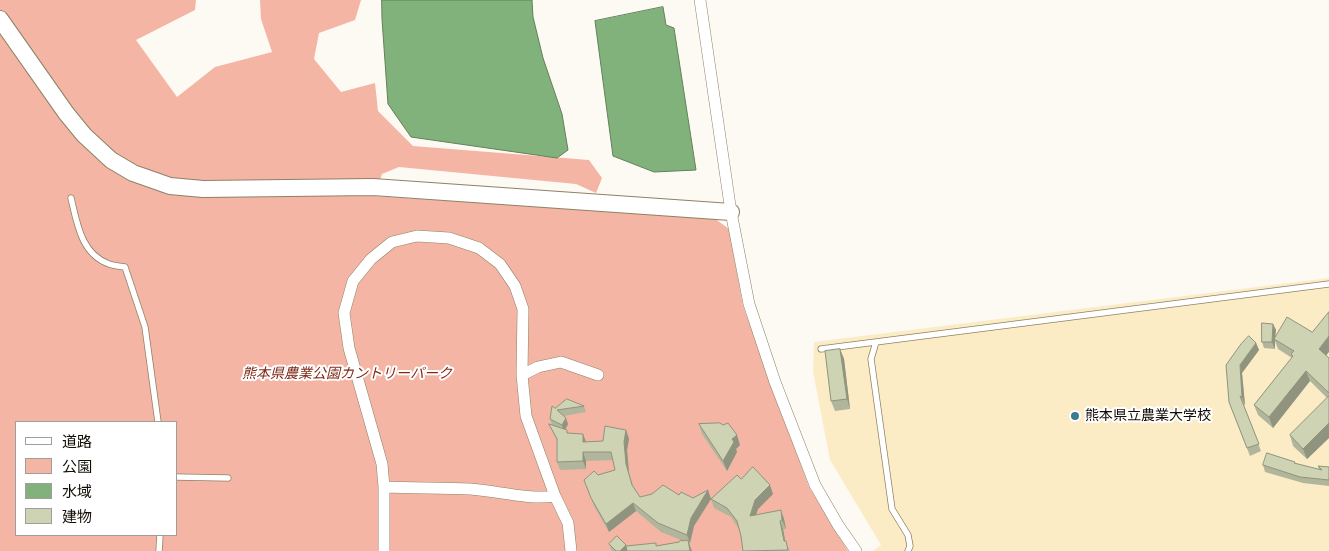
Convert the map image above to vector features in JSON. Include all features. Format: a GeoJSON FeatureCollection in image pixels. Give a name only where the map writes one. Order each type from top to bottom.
{"type":"FeatureCollection","features":[{"type":"Feature","properties":{"kind":"street"},"geometry":{"type":"LineString","coordinates":[[700,0],[730,212],[749,304],[775,382],[815,485],[838,525],[856,551]]}},
{"type":"Feature","properties":{"kind":"street"},"geometry":{"type":"LineString","coordinates":[[0,19],[66,113],[84,135],[111,160],[133,173],[170,186],[203,189],[373,187],[730,212]]}},
{"type":"Feature","properties":{"kind":"street"},"geometry":{"type":"LineString","coordinates":[[384,551],[382,464],[349,348],[344,314],[353,281],[371,258],[392,242],[417,236],[449,238],[479,248],[500,264],[515,286],[523,309],[522,375],[526,416],[555,496],[568,523],[571,551]]}},
{"type":"Feature","properties":{"kind":"street"},"geometry":{"type":"LineString","coordinates":[[522,375],[538,367],[561,362],[598,375]]}},
{"type":"Feature","properties":{"kind":"street"},"geometry":{"type":"LineString","coordinates":[[384,487],[469,489],[540,498],[555,496]]}},
{"type":"Feature","properties":{"kind":"lane"},"geometry":{"type":"LineString","coordinates":[[71,198],[81,238],[93,255],[108,264],[125,267],[145,327],[158,421]]}},
{"type":"Feature","properties":{"kind":"lane"},"geometry":{"type":"LineString","coordinates":[[821,349],[1329,284]]}},
{"type":"Feature","properties":{"kind":"lane"},"geometry":{"type":"LineString","coordinates":[[876,342],[872,359],[892,509],[908,534],[910,546],[908,551]]}},
{"type":"Feature","properties":{"kind":"lane"},"geometry":{"type":"LineString","coordinates":[[178,477],[228,478]]}},
{"type":"Feature","properties":{"kind":"lane"},"geometry":{"type":"LineString","coordinates":[[159,551],[160,536]]}},
{"type":"Feature","properties":{"kind":"shaded area","name":"熊本県立農業大学校"},"geometry":{"type":"Polygon","coordinates":[[[1329,278],[1329,551],[873,551],[881,545],[830,460],[813,372],[814,342],[1329,278]]]}},
{"type":"Feature","properties":{"kind":"green space","name":"熊本県農業公園カントリーパーク"},"geometry":{"type":"Polygon","coordinates":[[[0,0],[196,0],[195,10],[136,40],[177,97],[215,67],[272,52],[261,19],[260,0],[361,0],[355,20],[319,33],[314,59],[341,92],[375,83],[378,111],[413,146],[589,160],[602,178],[596,193],[576,184],[399,167],[382,174],[374,196],[714,218],[729,229],[743,306],[809,487],[848,551],[0,551],[0,0]]]}},
{"type":"Feature","properties":{"kind":"water"},"geometry":{"type":"Polygon","coordinates":[[[382,0],[532,0],[533,17],[543,58],[562,114],[568,150],[557,158],[411,137],[388,104],[382,0]]]}},
{"type":"Feature","properties":{"kind":"water"},"geometry":{"type":"Polygon","coordinates":[[[663,7],[666,25],[674,28],[696,170],[654,172],[613,156],[595,21],[663,7]]]}},
{"type":"Feature","properties":{"kind":"building"},"geometry":{"type":"Polygon","coordinates":[[[1329,312],[1329,336],[1319,349],[1329,358],[1329,393],[1306,371],[1269,417],[1254,405],[1293,356],[1291,354],[1294,351],[1274,339],[1287,317],[1312,332],[1329,312]]]}},
{"type":"Feature","properties":{"kind":"building"},"geometry":{"type":"Polygon","coordinates":[[[1262,323],[1273,324],[1272,342],[1262,342],[1262,323]]]}},
{"type":"Feature","properties":{"kind":"building"},"geometry":{"type":"Polygon","coordinates":[[[1249,336],[1256,343],[1240,365],[1242,397],[1240,396],[1259,444],[1247,448],[1229,402],[1226,365],[1249,336]]]}},
{"type":"Feature","properties":{"kind":"building"},"geometry":{"type":"Polygon","coordinates":[[[840,349],[847,399],[831,401],[825,351],[840,349]]]}},
{"type":"Feature","properties":{"kind":"building"},"geometry":{"type":"Polygon","coordinates":[[[1329,396],[1329,423],[1303,449],[1290,435],[1329,396]]]}},
{"type":"Feature","properties":{"kind":"building"},"geometry":{"type":"Polygon","coordinates":[[[567,399],[584,406],[557,410],[566,418],[562,425],[550,419],[552,406],[555,408],[567,399]]]}},
{"type":"Feature","properties":{"kind":"building"},"geometry":{"type":"Polygon","coordinates":[[[720,423],[723,425],[728,423],[737,435],[732,439],[734,442],[723,461],[699,424],[720,423]]]}},
{"type":"Feature","properties":{"kind":"building"},"geometry":{"type":"Polygon","coordinates":[[[549,424],[567,430],[567,433],[583,434],[583,442],[603,441],[605,426],[626,430],[624,442],[626,464],[632,485],[640,497],[652,494],[663,485],[679,495],[681,492],[693,498],[708,490],[691,518],[687,535],[658,523],[633,503],[606,524],[591,498],[584,480],[594,471],[598,475],[615,470],[611,452],[583,452],[583,461],[557,462],[557,439],[549,424]]]}},
{"type":"Feature","properties":{"kind":"building"},"geometry":{"type":"Polygon","coordinates":[[[1267,453],[1294,463],[1322,470],[1318,466],[1329,467],[1329,480],[1300,477],[1263,465],[1267,453]]]}},
{"type":"Feature","properties":{"kind":"building"},"geometry":{"type":"Polygon","coordinates":[[[753,467],[770,485],[755,500],[750,516],[781,510],[782,520],[780,521],[788,550],[743,551],[737,521],[727,508],[711,499],[737,475],[741,479],[753,467]]]}},
{"type":"Feature","properties":{"kind":"building"},"geometry":{"type":"Polygon","coordinates":[[[617,536],[626,545],[620,551],[616,551],[609,544],[617,536]]]}},
{"type":"Feature","properties":{"kind":"building"},"geometry":{"type":"Polygon","coordinates":[[[688,540],[690,551],[627,551],[626,546],[656,543],[656,546],[688,540]]]}},
{"type":"Feature","properties":{"kind":"place","name":"熊本県立農業大学校"},"geometry":{"type":"Point","coordinates":[1075,416]}}]}
